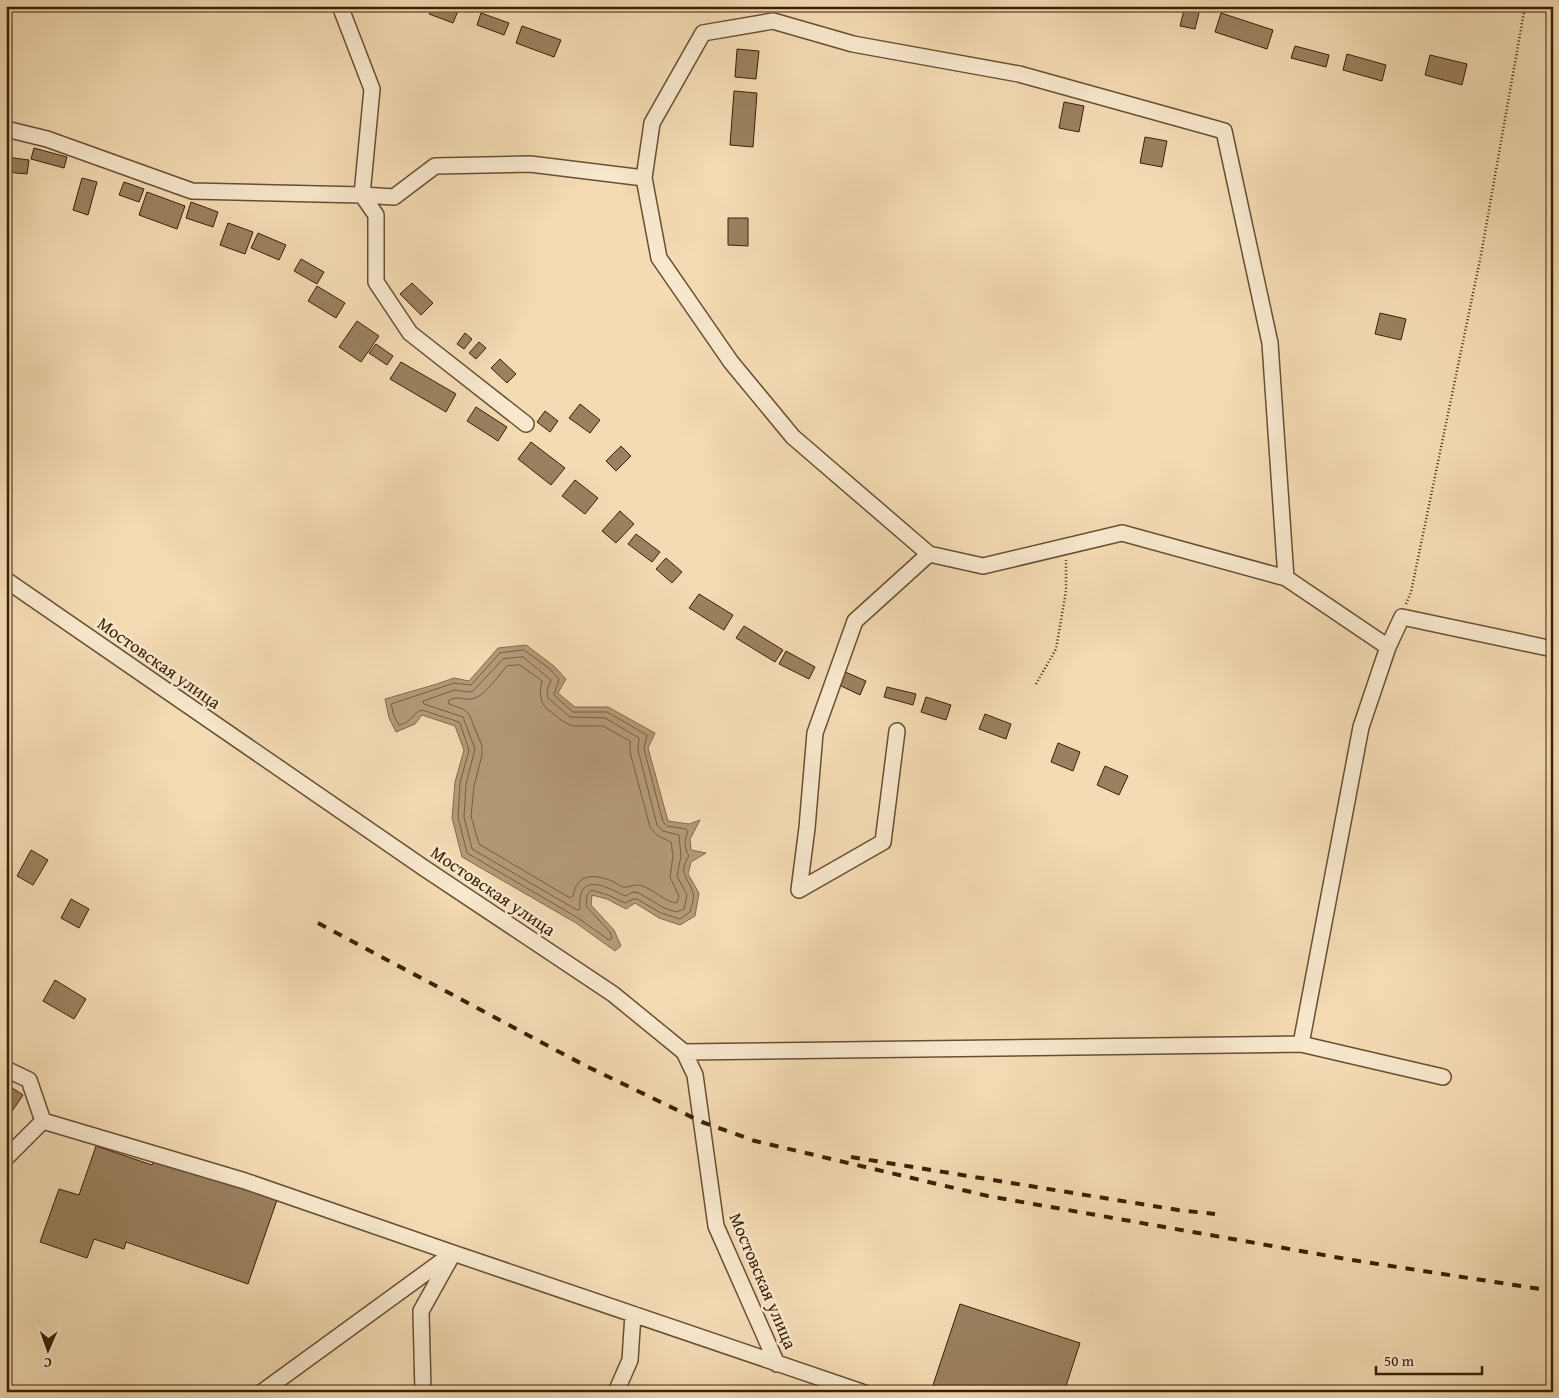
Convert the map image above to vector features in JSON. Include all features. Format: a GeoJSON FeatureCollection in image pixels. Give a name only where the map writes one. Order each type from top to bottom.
{"type":"FeatureCollection","features":[{"type":"Feature","properties":{"kind":"street"},"geometry":{"type":"LineString","coordinates":[[340,6],[372,89],[362,195],[376,215],[376,282],[410,333],[526,424]]}},
{"type":"Feature","properties":{"kind":"street"},"geometry":{"type":"LineString","coordinates":[[1286,578],[1270,343],[1224,131],[1019,74],[853,44],[773,14],[703,33],[652,123],[644,178],[659,258],[731,362],[793,437],[929,554],[983,566],[1122,533],[1286,578],[1388,647]]}},
{"type":"Feature","properties":{"kind":"street"},"geometry":{"type":"LineString","coordinates":[[6,128],[47,139],[192,191],[394,197],[435,166],[530,164],[644,178]]}},
{"type":"Feature","properties":{"kind":"street"},"geometry":{"type":"LineString","coordinates":[[897,731],[883,842],[799,890],[807,828],[815,733],[856,621],[929,554]]}},
{"type":"Feature","properties":{"kind":"street","name":"Мостовская улица"},"geometry":{"type":"LineString","coordinates":[[6,580],[424,868],[612,994],[684,1052],[695,1075],[716,1226],[777,1364]]}},
{"type":"Feature","properties":{"kind":"street"},"geometry":{"type":"LineString","coordinates":[[1301,1044],[1361,727],[1388,647],[1402,617],[1553,649]]}},
{"type":"Feature","properties":{"kind":"street"},"geometry":{"type":"LineString","coordinates":[[684,1052],[1301,1044],[1443,1077]]}},
{"type":"Feature","properties":{"kind":"street"},"geometry":{"type":"LineString","coordinates":[[6,1069],[30,1080],[43,1121]]}},
{"type":"Feature","properties":{"kind":"street"},"geometry":{"type":"LineString","coordinates":[[6,1158],[43,1121]]}},
{"type":"Feature","properties":{"kind":"street"},"geometry":{"type":"LineString","coordinates":[[43,1121],[245,1181],[777,1364],[841,1388],[862,1392]]}},
{"type":"Feature","properties":{"kind":"street"},"geometry":{"type":"LineString","coordinates":[[262,1392],[453,1254]]}},
{"type":"Feature","properties":{"kind":"street"},"geometry":{"type":"LineString","coordinates":[[422,1392],[420,1311],[453,1254]]}},
{"type":"Feature","properties":{"kind":"street"},"geometry":{"type":"LineString","coordinates":[[616,1392],[630,1360],[633,1314]]}},
{"type":"Feature","properties":{"kind":"path"},"geometry":{"type":"LineString","coordinates":[[1402,617],[1411,592],[1481,255],[1525,6]]}},
{"type":"Feature","properties":{"kind":"path"},"geometry":{"type":"LineString","coordinates":[[1036,684],[1056,649],[1066,591],[1066,546]]}},
{"type":"Feature","properties":{"kind":"water"},"geometry":{"type":"Polygon","coordinates":[[[526,645],[554,666],[566,679],[558,693],[575,707],[608,707],[655,733],[648,748],[668,821],[689,824],[700,820],[690,839],[691,850],[706,853],[691,862],[688,874],[699,893],[695,916],[680,925],[659,918],[635,903],[626,909],[607,899],[592,895],[591,905],[614,930],[621,946],[615,951],[576,923],[462,857],[452,818],[455,782],[464,750],[455,726],[422,715],[415,724],[396,732],[389,718],[385,699],[454,678],[469,681],[498,648],[526,645]]]}},
{"type":"Feature","properties":{"kind":"building"},"geometry":{"type":"Polygon","coordinates":[[[432,6],[460,6],[453,23],[429,14],[432,6]]]}},
{"type":"Feature","properties":{"kind":"building"},"geometry":{"type":"Polygon","coordinates":[[[1185,6],[1200,9],[1195,29],[1180,26],[1185,6]]]}},
{"type":"Feature","properties":{"kind":"building"},"geometry":{"type":"Polygon","coordinates":[[[481,13],[509,23],[504,35],[477,25],[481,13]]]}},
{"type":"Feature","properties":{"kind":"building"},"geometry":{"type":"Polygon","coordinates":[[[1221,13],[1273,30],[1267,49],[1215,32],[1221,13]]]}},
{"type":"Feature","properties":{"kind":"building"},"geometry":{"type":"Polygon","coordinates":[[[522,26],[561,40],[554,57],[516,43],[522,26]]]}},
{"type":"Feature","properties":{"kind":"building"},"geometry":{"type":"Polygon","coordinates":[[[1295,46],[1329,55],[1326,67],[1291,58],[1295,46]]]}},
{"type":"Feature","properties":{"kind":"building"},"geometry":{"type":"Polygon","coordinates":[[[737,49],[759,51],[756,79],[735,77],[737,49]]]}},
{"type":"Feature","properties":{"kind":"building"},"geometry":{"type":"Polygon","coordinates":[[[1347,54],[1386,65],[1382,81],[1343,70],[1347,54]]]}},
{"type":"Feature","properties":{"kind":"building"},"geometry":{"type":"Polygon","coordinates":[[[1430,55],[1467,64],[1462,85],[1425,75],[1430,55]]]}},
{"type":"Feature","properties":{"kind":"building"},"geometry":{"type":"Polygon","coordinates":[[[734,91],[757,93],[753,147],[730,145],[734,91]]]}},
{"type":"Feature","properties":{"kind":"building"},"geometry":{"type":"Polygon","coordinates":[[[1064,102],[1084,106],[1079,132],[1059,128],[1064,102]]]}},
{"type":"Feature","properties":{"kind":"building"},"geometry":{"type":"Polygon","coordinates":[[[1145,137],[1167,141],[1162,167],[1140,163],[1145,137]]]}},
{"type":"Feature","properties":{"kind":"building"},"geometry":{"type":"Polygon","coordinates":[[[34,148],[67,157],[64,168],[31,159],[34,148]]]}},
{"type":"Feature","properties":{"kind":"building"},"geometry":{"type":"Polygon","coordinates":[[[6,157],[29,160],[27,174],[6,172],[6,157]]]}},
{"type":"Feature","properties":{"kind":"building"},"geometry":{"type":"Polygon","coordinates":[[[82,178],[97,182],[88,215],[73,210],[82,178]]]}},
{"type":"Feature","properties":{"kind":"building"},"geometry":{"type":"Polygon","coordinates":[[[124,182],[144,189],[139,202],[119,195],[124,182]]]}},
{"type":"Feature","properties":{"kind":"building"},"geometry":{"type":"Polygon","coordinates":[[[147,192],[185,206],[177,229],[139,215],[147,192]]]}},
{"type":"Feature","properties":{"kind":"building"},"geometry":{"type":"Polygon","coordinates":[[[191,202],[218,212],[213,227],[186,218],[191,202]]]}},
{"type":"Feature","properties":{"kind":"building"},"geometry":{"type":"Polygon","coordinates":[[[728,218],[748,218],[748,246],[728,245],[728,218]]]}},
{"type":"Feature","properties":{"kind":"building"},"geometry":{"type":"Polygon","coordinates":[[[228,223],[253,232],[245,254],[220,245],[228,223]]]}},
{"type":"Feature","properties":{"kind":"building"},"geometry":{"type":"Polygon","coordinates":[[[258,233],[286,245],[279,260],[251,248],[258,233]]]}},
{"type":"Feature","properties":{"kind":"building"},"geometry":{"type":"Polygon","coordinates":[[[301,259],[324,272],[317,284],[294,271],[301,259]]]}},
{"type":"Feature","properties":{"kind":"building"},"geometry":{"type":"Polygon","coordinates":[[[412,283],[433,303],[421,315],[400,294],[412,283]]]}},
{"type":"Feature","properties":{"kind":"building"},"geometry":{"type":"Polygon","coordinates":[[[317,286],[345,303],[336,318],[308,301],[317,286]]]}},
{"type":"Feature","properties":{"kind":"building"},"geometry":{"type":"Polygon","coordinates":[[[1380,313],[1406,319],[1401,340],[1375,334],[1380,313]]]}},
{"type":"Feature","properties":{"kind":"building"},"geometry":{"type":"Polygon","coordinates":[[[357,321],[379,336],[361,362],[339,347],[357,321]]]}},
{"type":"Feature","properties":{"kind":"building"},"geometry":{"type":"Polygon","coordinates":[[[465,333],[472,339],[464,349],[457,344],[465,333]]]}},
{"type":"Feature","properties":{"kind":"building"},"geometry":{"type":"Polygon","coordinates":[[[479,342],[486,348],[476,359],[469,353],[479,342]]]}},
{"type":"Feature","properties":{"kind":"building"},"geometry":{"type":"Polygon","coordinates":[[[376,344],[393,356],[387,365],[369,353],[376,344]]]}},
{"type":"Feature","properties":{"kind":"building"},"geometry":{"type":"Polygon","coordinates":[[[500,359],[516,374],[507,383],[491,368],[500,359]]]}},
{"type":"Feature","properties":{"kind":"building"},"geometry":{"type":"Polygon","coordinates":[[[401,362],[456,394],[446,412],[390,379],[401,362]]]}},
{"type":"Feature","properties":{"kind":"building"},"geometry":{"type":"Polygon","coordinates":[[[580,404],[600,420],[590,433],[569,418],[580,404]]]}},
{"type":"Feature","properties":{"kind":"building"},"geometry":{"type":"Polygon","coordinates":[[[476,407],[507,427],[498,441],[467,421],[476,407]]]}},
{"type":"Feature","properties":{"kind":"building"},"geometry":{"type":"Polygon","coordinates":[[[545,411],[558,421],[550,432],[537,422],[545,411]]]}},
{"type":"Feature","properties":{"kind":"building"},"geometry":{"type":"Polygon","coordinates":[[[531,442],[565,468],[551,485],[518,459],[531,442]]]}},
{"type":"Feature","properties":{"kind":"building"},"geometry":{"type":"Polygon","coordinates":[[[621,446],[631,456],[616,471],[606,461],[621,446]]]}},
{"type":"Feature","properties":{"kind":"building"},"geometry":{"type":"Polygon","coordinates":[[[575,480],[598,498],[585,514],[562,496],[575,480]]]}},
{"type":"Feature","properties":{"kind":"building"},"geometry":{"type":"Polygon","coordinates":[[[620,511],[634,524],[616,543],[602,531],[620,511]]]}},
{"type":"Feature","properties":{"kind":"building"},"geometry":{"type":"Polygon","coordinates":[[[636,534],[660,552],[652,562],[628,544],[636,534]]]}},
{"type":"Feature","properties":{"kind":"building"},"geometry":{"type":"Polygon","coordinates":[[[666,558],[682,572],[672,583],[656,569],[666,558]]]}},
{"type":"Feature","properties":{"kind":"building"},"geometry":{"type":"Polygon","coordinates":[[[699,594],[733,615],[724,630],[689,608],[699,594]]]}},
{"type":"Feature","properties":{"kind":"building"},"geometry":{"type":"Polygon","coordinates":[[[744,626],[783,650],[775,662],[736,638],[744,626]]]}},
{"type":"Feature","properties":{"kind":"building"},"geometry":{"type":"Polygon","coordinates":[[[786,651],[815,667],[809,679],[779,664],[786,651]]]}},
{"type":"Feature","properties":{"kind":"building"},"geometry":{"type":"Polygon","coordinates":[[[843,671],[866,681],[860,695],[837,684],[843,671]]]}},
{"type":"Feature","properties":{"kind":"building"},"geometry":{"type":"Polygon","coordinates":[[[887,687],[916,694],[913,705],[884,697],[887,687]]]}},
{"type":"Feature","properties":{"kind":"building"},"geometry":{"type":"Polygon","coordinates":[[[926,697],[951,705],[946,720],[921,712],[926,697]]]}},
{"type":"Feature","properties":{"kind":"building"},"geometry":{"type":"Polygon","coordinates":[[[985,714],[1011,724],[1006,739],[979,729],[985,714]]]}},
{"type":"Feature","properties":{"kind":"building"},"geometry":{"type":"Polygon","coordinates":[[[1553,726],[1553,749],[1549,748],[1553,726]]]}},
{"type":"Feature","properties":{"kind":"building"},"geometry":{"type":"Polygon","coordinates":[[[1058,743],[1080,752],[1073,771],[1051,762],[1058,743]]]}},
{"type":"Feature","properties":{"kind":"building"},"geometry":{"type":"Polygon","coordinates":[[[1105,766],[1128,776],[1119,795],[1097,785],[1105,766]]]}},
{"type":"Feature","properties":{"kind":"building"},"geometry":{"type":"Polygon","coordinates":[[[31,850],[48,860],[33,885],[17,876],[31,850]]]}},
{"type":"Feature","properties":{"kind":"building"},"geometry":{"type":"Polygon","coordinates":[[[71,899],[89,909],[79,928],[61,918],[71,899]]]}},
{"type":"Feature","properties":{"kind":"building"},"geometry":{"type":"Polygon","coordinates":[[[55,980],[86,999],[74,1019],[43,1001],[55,980]]]}},
{"type":"Feature","properties":{"kind":"building"},"geometry":{"type":"Polygon","coordinates":[[[6,1084],[23,1095],[6,1120],[6,1084]]]}},
{"type":"Feature","properties":{"kind":"building"},"geometry":{"type":"Polygon","coordinates":[[[96,1146],[152,1165],[154,1158],[277,1200],[248,1284],[126,1242],[124,1249],[94,1239],[87,1258],[40,1242],[59,1189],[79,1195],[96,1146]]]}},
{"type":"Feature","properties":{"kind":"building"},"geometry":{"type":"Polygon","coordinates":[[[960,1304],[1080,1343],[1064,1392],[953,1392],[933,1385],[960,1304]]]}},
{"type":"Feature","properties":{"kind":"railway"},"geometry":{"type":"LineString","coordinates":[[318,923],[584,1065],[702,1122],[755,1141],[988,1196],[1352,1260],[1553,1291]]}},
{"type":"Feature","properties":{"kind":"railway"},"geometry":{"type":"LineString","coordinates":[[851,1157],[1178,1210],[1215,1214]]}}]}
